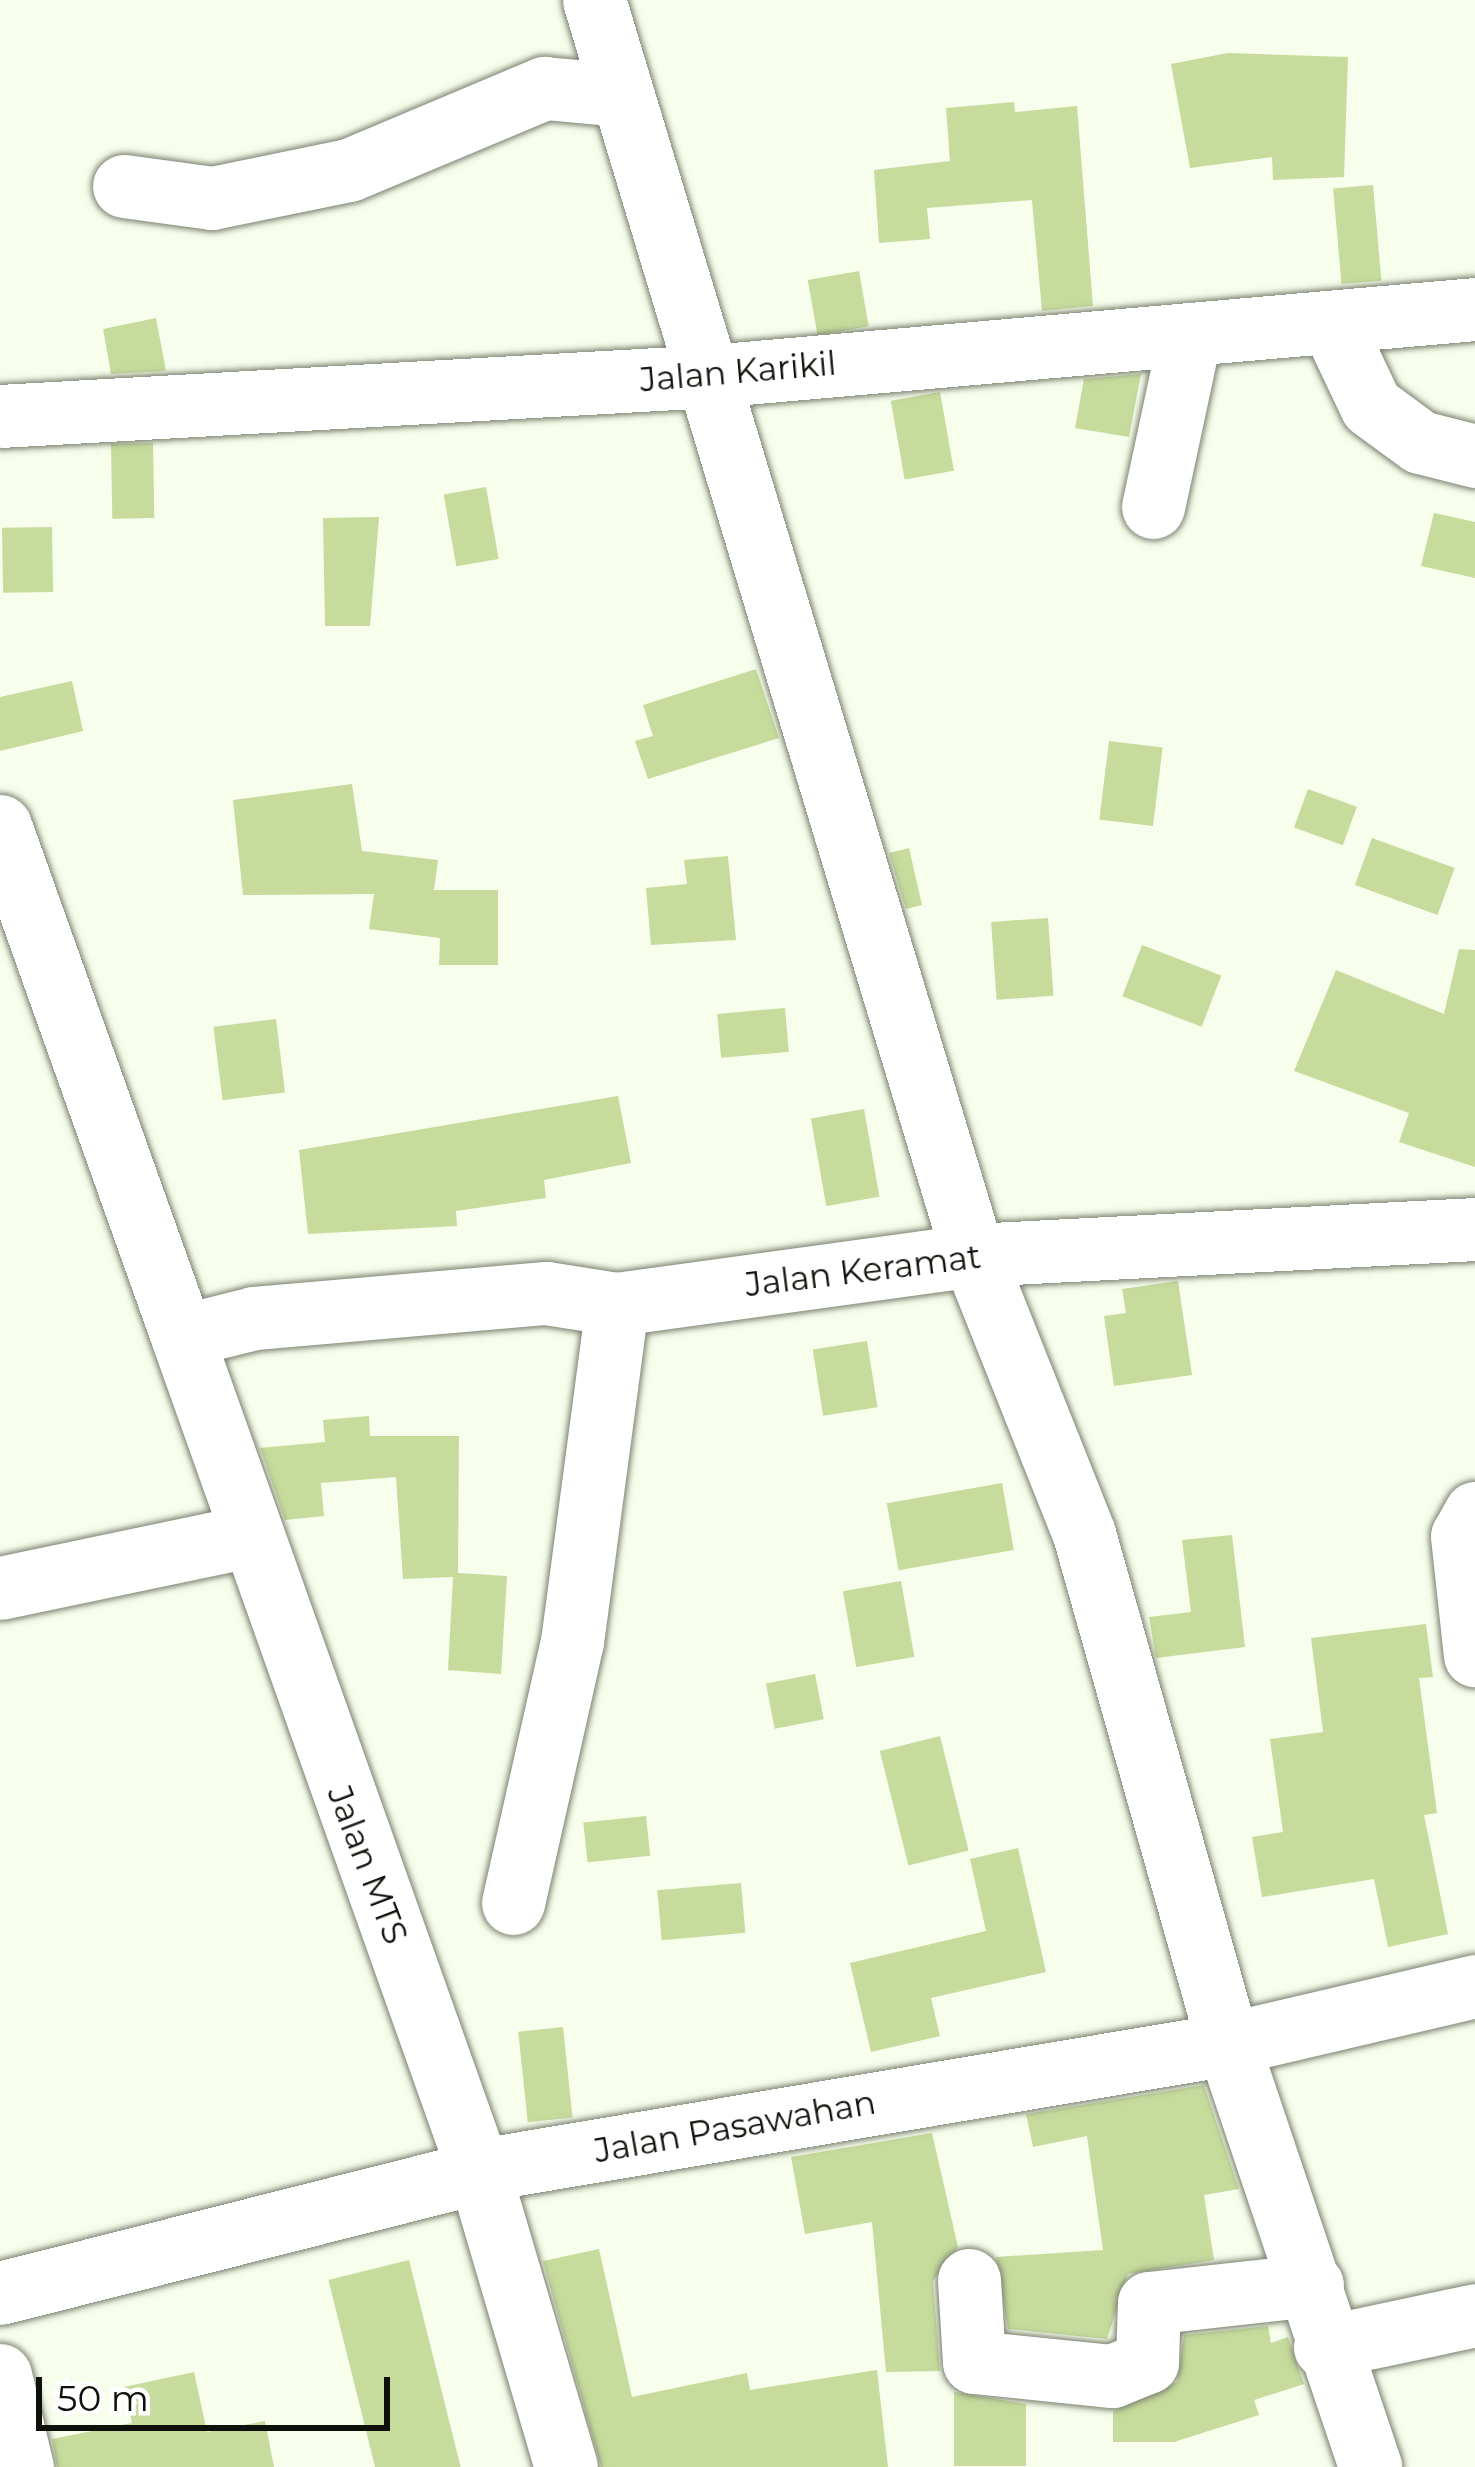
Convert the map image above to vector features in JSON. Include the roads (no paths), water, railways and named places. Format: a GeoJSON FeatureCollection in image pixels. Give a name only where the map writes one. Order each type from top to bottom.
{"type":"FeatureCollection","features":[{"type":"Feature","properties":{"kind":"street"},"geometry":{"type":"LineString","coordinates":[[594,0],[973,1255],[1084,1534],[1228,2044],[1312,2285],[1325,2347],[1370,2467]]}},
{"type":"Feature","properties":{"kind":"street"},"geometry":{"type":"LineString","coordinates":[[124,186],[212,198],[349,170],[544,88],[621,95]]}},
{"type":"Feature","properties":{"kind":"street","name":"Jalan Karikil"},"geometry":{"type":"LineString","coordinates":[[0,416],[711,376],[1190,334],[1334,328],[1475,309]]}},
{"type":"Feature","properties":{"kind":"street"},"geometry":{"type":"LineString","coordinates":[[1334,328],[1371,406],[1420,442],[1475,456]]}},
{"type":"Feature","properties":{"kind":"street"},"geometry":{"type":"LineString","coordinates":[[1153,507],[1190,334]]}},
{"type":"Feature","properties":{"kind":"street","name":"Jalan MTS"},"geometry":{"type":"LineString","coordinates":[[0,826],[20,951],[182,1336],[245,1537],[478,2172],[566,2467]]}},
{"type":"Feature","properties":{"kind":"street","name":"Jalan Keramat"},"geometry":{"type":"LineString","coordinates":[[182,1336],[254,1318],[546,1293],[617,1304],[973,1255],[1475,1229]]}},
{"type":"Feature","properties":{"kind":"street"},"geometry":{"type":"LineString","coordinates":[[513,1904],[572,1642],[617,1304]]}},
{"type":"Feature","properties":{"kind":"street"},"geometry":{"type":"LineString","coordinates":[[1475,1513],[1462,1536],[1475,1655]]}},
{"type":"Feature","properties":{"kind":"street"},"geometry":{"type":"LineString","coordinates":[[0,1588],[245,1537]]}},
{"type":"Feature","properties":{"kind":"street","name":"Jalan Pasawahan"},"geometry":{"type":"LineString","coordinates":[[0,2293],[478,2172],[1228,2044],[1475,1986]]}},
{"type":"Feature","properties":{"kind":"street"},"geometry":{"type":"LineString","coordinates":[[969,2280],[974,2362],[1112,2376],[1148,2362],[1149,2303],[1312,2285]]}},
{"type":"Feature","properties":{"kind":"street"},"geometry":{"type":"LineString","coordinates":[[1325,2347],[1475,2314]]}},
{"type":"Feature","properties":{"kind":"street"},"geometry":{"type":"LineString","coordinates":[[0,2375],[22,2467]]}}]}
